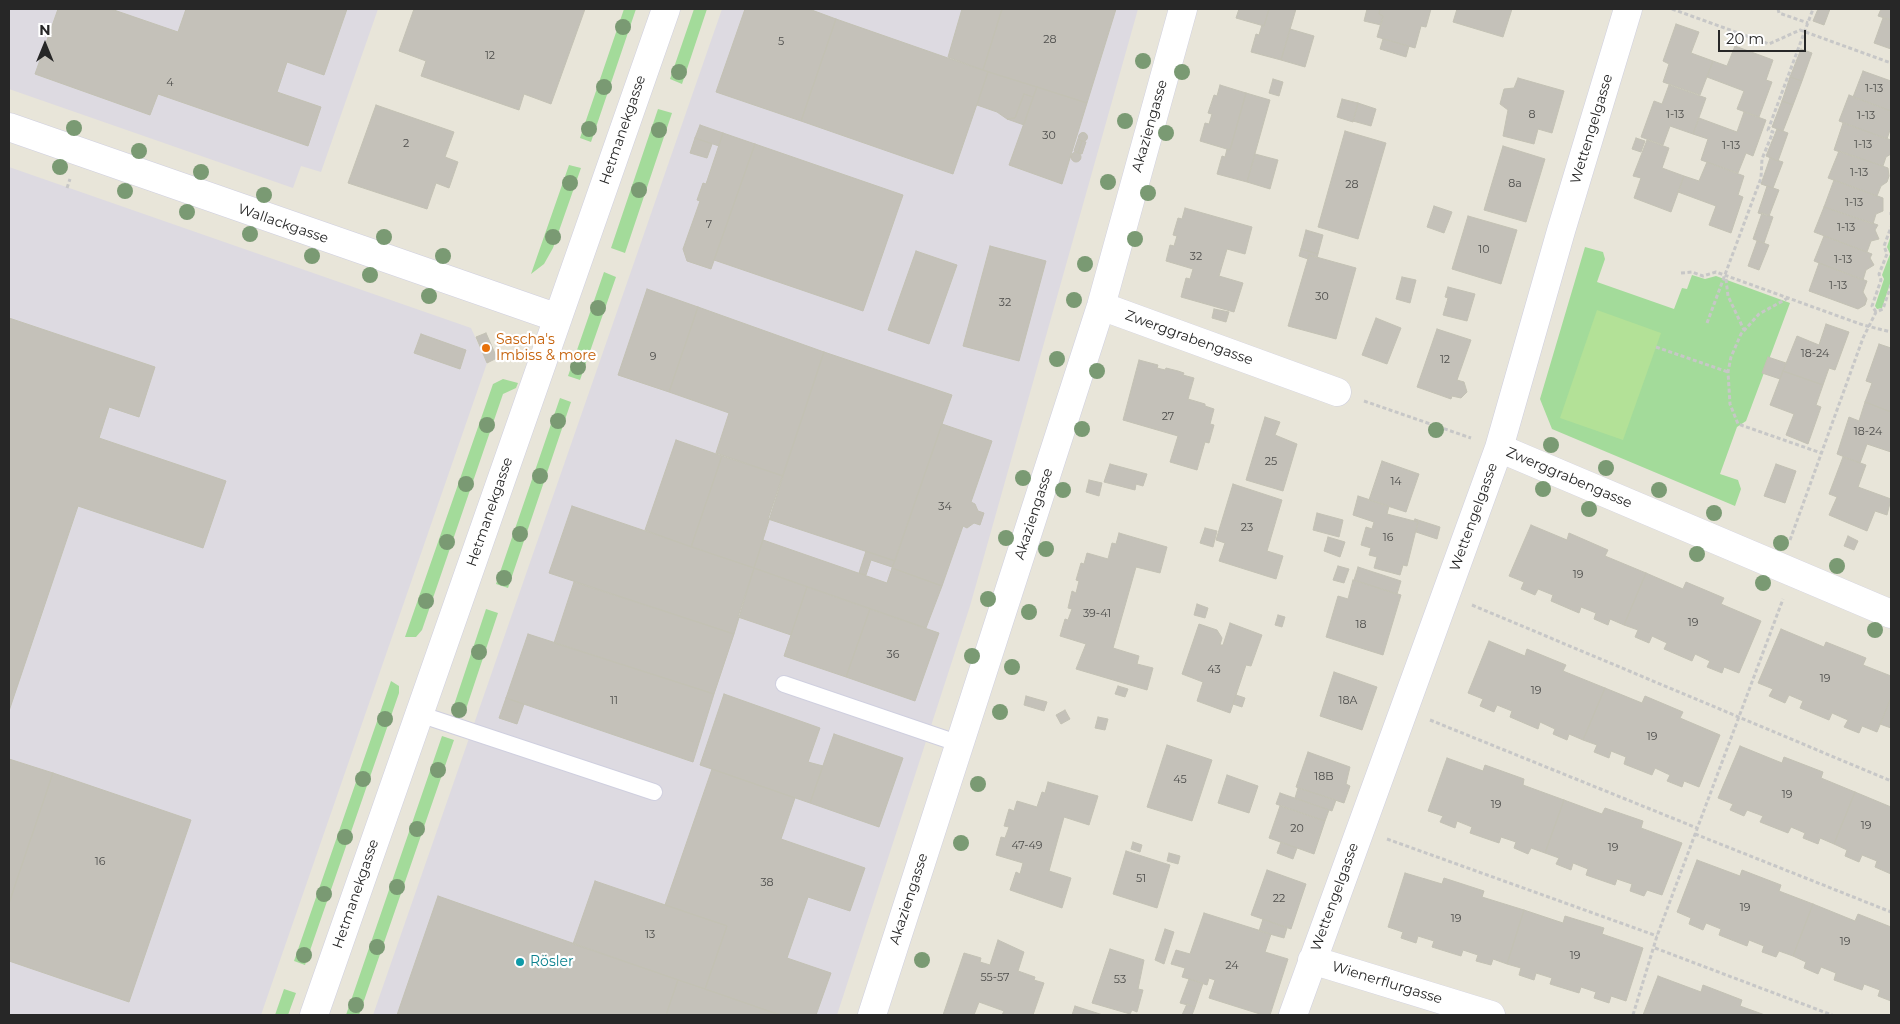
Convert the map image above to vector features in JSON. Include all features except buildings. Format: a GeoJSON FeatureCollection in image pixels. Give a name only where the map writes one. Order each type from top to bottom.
{"type":"FeatureCollection","features":[{"type":"Feature","properties":{"kind":"street","name":"Hetmanekgasse"},"geometry":{"type":"LineString","coordinates":[[314,1015],[666,9]]}},
{"type":"Feature","properties":{"kind":"street","name":"Akaziengasse"},"geometry":{"type":"LineString","coordinates":[[872,1015],[1100,306],[1183,9]]}},
{"type":"Feature","properties":{"kind":"street","name":"Wettengelgasse"},"geometry":{"type":"LineString","coordinates":[[1293,1015],[1499,448],[1561,231],[1628,9]]}},
{"type":"Feature","properties":{"kind":"street","name":"Wallackgasse"},"geometry":{"type":"LineString","coordinates":[[9,127],[558,318]]}},
{"type":"Feature","properties":{"kind":"street","name":"Zwerggrabengasse"},"geometry":{"type":"LineString","coordinates":[[1100,306],[1337,392]]}},
{"type":"Feature","properties":{"kind":"street","name":"Zwerggrabengasse"},"geometry":{"type":"LineString","coordinates":[[1499,448],[1891,614]]}},
{"type":"Feature","properties":{"kind":"street","name":"Wienerflurgasse"},"geometry":{"type":"LineString","coordinates":[[1312,960],[1491,1015]]}},
{"type":"Feature","properties":{"kind":"lane"},"geometry":{"type":"LineString","coordinates":[[784,684],[960,744]]}},
{"type":"Feature","properties":{"kind":"lane"},"geometry":{"type":"LineString","coordinates":[[419,714],[654,792]]}},
{"type":"Feature","properties":{"kind":"path"},"geometry":{"type":"LineString","coordinates":[[1672,9],[1769,44],[1800,30],[1891,63]]}},
{"type":"Feature","properties":{"kind":"path"},"geometry":{"type":"LineString","coordinates":[[1778,9],[1779,13],[1808,24]]}},
{"type":"Feature","properties":{"kind":"path"},"geometry":{"type":"LineString","coordinates":[[1707,323],[1761,178],[1762,159],[1773,132],[1768,130],[1813,9]]}},
{"type":"Feature","properties":{"kind":"path"},"geometry":{"type":"LineString","coordinates":[[1876,312],[1872,306],[1881,280],[1879,274],[1887,254],[1884,246],[1891,227]]}},
{"type":"Feature","properties":{"kind":"path"},"geometry":{"type":"LineString","coordinates":[[1681,273],[1692,272],[1702,276],[1716,272],[1891,332]]}},
{"type":"Feature","properties":{"kind":"path"},"geometry":{"type":"LineString","coordinates":[[1726,276],[1728,296],[1744,330]]}},
{"type":"Feature","properties":{"kind":"path"},"geometry":{"type":"LineString","coordinates":[[1633,1015],[1657,936],[1738,717],[1787,570],[1820,454],[1847,378],[1876,312],[1883,309],[1891,285]]}},
{"type":"Feature","properties":{"kind":"path"},"geometry":{"type":"LineString","coordinates":[[1788,298],[1759,314],[1744,330],[1734,347],[1728,372],[1730,404],[1738,424],[1820,454]]}},
{"type":"Feature","properties":{"kind":"path"},"geometry":{"type":"LineString","coordinates":[[1656,347],[1728,372]]}},
{"type":"Feature","properties":{"kind":"path","name":"Zwerggrabengasse"},"geometry":{"type":"LineString","coordinates":[[1337,392],[1499,448]]}},
{"type":"Feature","properties":{"kind":"path"},"geometry":{"type":"LineString","coordinates":[[1446,594],[1891,782]]}},
{"type":"Feature","properties":{"kind":"path"},"geometry":{"type":"LineString","coordinates":[[1404,710],[1697,828]]}},
{"type":"Feature","properties":{"kind":"path"},"geometry":{"type":"LineString","coordinates":[[1360,830],[1657,936]]}},
{"type":"Feature","properties":{"kind":"path"},"geometry":{"type":"LineString","coordinates":[[1695,834],[1891,912]]}},
{"type":"Feature","properties":{"kind":"path"},"geometry":{"type":"LineString","coordinates":[[1654,948],[1832,1015]]}},
{"type":"Feature","properties":{"kind":"shaded area"},"geometry":{"type":"Polygon","coordinates":[[[9,9],[378,9],[321,172],[301,166],[293,188],[9,89],[9,9]]]}},
{"type":"Feature","properties":{"kind":"shaded area"},"geometry":{"type":"Polygon","coordinates":[[[722,9],[1138,9],[970,606],[837,1015],[373,1015],[722,9]]]}},
{"type":"Feature","properties":{"kind":"shaded area"},"geometry":{"type":"Polygon","coordinates":[[[9,167],[471,328],[487,363],[261,1015],[9,1015],[9,167]]]}},
{"type":"Feature","properties":{"kind":"green space"},"geometry":{"type":"Polygon","coordinates":[[[624,9],[636,9],[591,142],[580,138],[624,9]]]}},
{"type":"Feature","properties":{"kind":"green space"},"geometry":{"type":"Polygon","coordinates":[[[694,9],[707,9],[682,84],[670,79],[694,9]]]}},
{"type":"Feature","properties":{"kind":"green space"},"geometry":{"type":"Polygon","coordinates":[[[658,109],[672,113],[625,253],[611,248],[658,109]]]}},
{"type":"Feature","properties":{"kind":"green space"},"geometry":{"type":"Polygon","coordinates":[[[569,165],[581,168],[553,248],[544,264],[531,274],[569,165]]]}},
{"type":"Feature","properties":{"kind":"green space"},"geometry":{"type":"Polygon","coordinates":[[[1891,235],[1891,281],[1882,308],[1877,309],[1875,306],[1884,279],[1882,275],[1890,254],[1887,247],[1891,235]]]}},
{"type":"Feature","properties":{"kind":"green space"},"geometry":{"type":"Polygon","coordinates":[[[1585,247],[1603,252],[1605,259],[1597,282],[1674,309],[1682,288],[1687,289],[1692,275],[1705,279],[1716,276],[1790,303],[1746,421],[1737,427],[1720,474],[1738,480],[1741,489],[1735,506],[1552,429],[1540,399],[1585,247]]]}},
{"type":"Feature","properties":{"kind":"green space"},"geometry":{"type":"Polygon","coordinates":[[[604,272],[616,277],[580,380],[568,376],[604,272]]]}},
{"type":"Feature","properties":{"kind":"green space"},"geometry":{"type":"Polygon","coordinates":[[[1597,310],[1661,333],[1623,440],[1560,418],[1597,310]]]}},
{"type":"Feature","properties":{"kind":"green space"},"geometry":{"type":"Polygon","coordinates":[[[503,379],[518,383],[516,388],[503,394],[422,630],[416,637],[405,637],[493,384],[503,379]]]}},
{"type":"Feature","properties":{"kind":"green space"},"geometry":{"type":"Polygon","coordinates":[[[560,398],[571,402],[508,588],[496,584],[560,398]]]}},
{"type":"Feature","properties":{"kind":"green space"},"geometry":{"type":"Polygon","coordinates":[[[486,609],[498,613],[464,715],[452,711],[486,609]]]}},
{"type":"Feature","properties":{"kind":"green space"},"geometry":{"type":"Polygon","coordinates":[[[391,681],[399,686],[399,693],[305,965],[294,961],[391,681]]]}},
{"type":"Feature","properties":{"kind":"green space"},"geometry":{"type":"Polygon","coordinates":[[[442,736],[454,740],[359,1015],[346,1015],[442,736]]]}},
{"type":"Feature","properties":{"kind":"green space"},"geometry":{"type":"Polygon","coordinates":[[[284,989],[296,993],[288,1015],[275,1015],[284,989]]]}},
{"type":"Feature","properties":{"kind":"place","name":"Sascha's Imbiss & more"},"geometry":{"type":"Point","coordinates":[486,348]}},
{"type":"Feature","properties":{"kind":"place","name":"Rösler"},"geometry":{"type":"Point","coordinates":[520,962]}}]}
